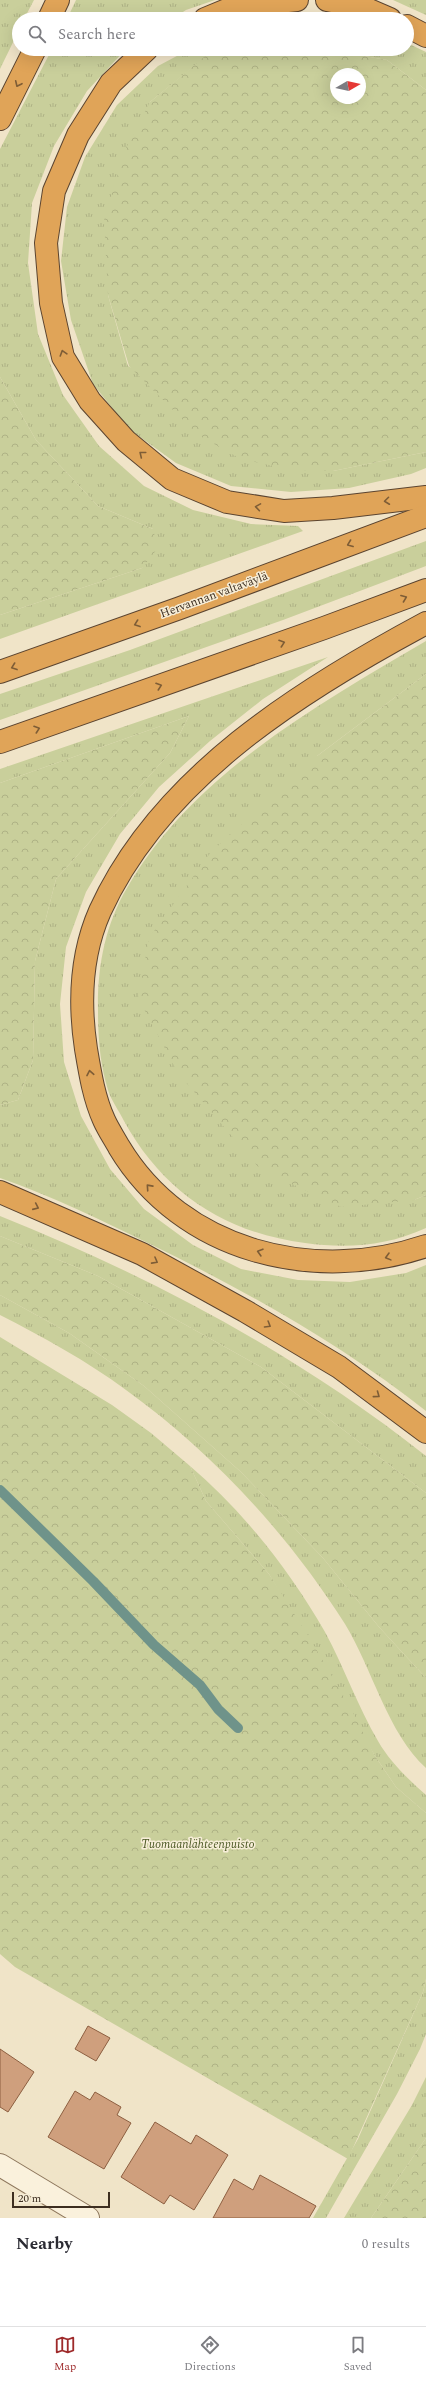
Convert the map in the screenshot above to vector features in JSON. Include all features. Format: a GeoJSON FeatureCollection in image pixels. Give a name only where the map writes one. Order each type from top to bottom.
{"type":"FeatureCollection","features":[{"type":"Feature","properties":{"kind":"highway"},"geometry":{"type":"LineString","coordinates":[[52,12],[58,0]]}},
{"type":"Feature","properties":{"kind":"highway"},"geometry":{"type":"LineString","coordinates":[[223,12],[234,8],[276,1],[297,0]]}},
{"type":"Feature","properties":{"kind":"highway"},"geometry":{"type":"LineString","coordinates":[[327,0],[362,7],[374,12]]}},
{"type":"Feature","properties":{"kind":"highway"},"geometry":{"type":"LineString","coordinates":[[414,30],[426,36]]}},
{"type":"Feature","properties":{"kind":"highway"},"geometry":{"type":"LineString","coordinates":[[0,119],[32,56]]}},
{"type":"Feature","properties":{"kind":"highway"},"geometry":{"type":"LineString","coordinates":[[139,56],[111,82],[78,135],[54,191],[46,244],[51,304],[63,357],[90,401],[126,441],[172,479],[227,502],[284,511],[333,508],[426,497]]}},
{"type":"Feature","properties":{"kind":"highway","name":"Hervannan valtaväylä"},"geometry":{"type":"LineString","coordinates":[[0,672],[180,608],[426,516]]}},
{"type":"Feature","properties":{"kind":"highway"},"geometry":{"type":"LineString","coordinates":[[0,742],[324,628],[426,590]]}},
{"type":"Feature","properties":{"kind":"highway"},"geometry":{"type":"LineString","coordinates":[[426,623],[308,691],[255,729],[163,813],[130,855],[100,912],[87,952],[81,996],[84,1035],[90,1078],[104,1120],[131,1166],[157,1196],[190,1220],[230,1244],[276,1257],[321,1262],[382,1259],[426,1246]]}},
{"type":"Feature","properties":{"kind":"highway"},"geometry":{"type":"LineString","coordinates":[[0,1192],[142,1254],[245,1311],[338,1367],[426,1432]]}},
{"type":"Feature","properties":{"kind":"street"},"geometry":{"type":"LineString","coordinates":[[0,2166],[88,2218]]}},
{"type":"Feature","properties":{"kind":"green space"},"geometry":{"type":"Polygon","coordinates":[[[0,0],[34,0],[28,12],[12,12],[12,44],[0,69],[0,0]]]}},
{"type":"Feature","properties":{"kind":"green space"},"geometry":{"type":"Polygon","coordinates":[[[76,0],[215,0],[183,12],[70,12],[76,0]]]}},
{"type":"Feature","properties":{"kind":"green space"},"geometry":{"type":"Polygon","coordinates":[[[393,0],[426,0],[426,15],[393,0]]]}},
{"type":"Feature","properties":{"kind":"green space"},"geometry":{"type":"Polygon","coordinates":[[[414,46],[426,52],[426,90],[387,60],[364,56],[414,56],[414,46]]]}},
{"type":"Feature","properties":{"kind":"green space"},"geometry":{"type":"Polygon","coordinates":[[[48,56],[120,56],[87,91],[54,146],[32,203],[28,263],[38,334],[63,395],[99,446],[144,486],[193,510],[251,524],[298,526],[303,531],[0,639],[0,615],[142,568],[153,529],[98,506],[36,440],[0,377],[0,149],[48,56]]]}},
{"type":"Feature","properties":{"kind":"green space"},"geometry":{"type":"Polygon","coordinates":[[[177,56],[207,56],[150,102],[108,295],[128,366],[333,471],[426,452],[426,468],[411,474],[349,488],[291,492],[231,486],[176,463],[129,429],[93,384],[71,320],[61,261],[67,207],[85,157],[117,105],[158,66],[177,56]]]}},
{"type":"Feature","properties":{"kind":"green space"},"geometry":{"type":"Polygon","coordinates":[[[205,56],[364,56],[387,60],[426,90],[426,452],[333,471],[292,470],[241,459],[198,435],[129,366],[108,295],[104,220],[125,150],[150,102],[205,56]]]}},
{"type":"Feature","properties":{"kind":"green space"},"geometry":{"type":"Polygon","coordinates":[[[0,377],[36,440],[98,506],[153,529],[158,548],[142,568],[0,615],[0,377]]]}},
{"type":"Feature","properties":{"kind":"green space"},"geometry":{"type":"Polygon","coordinates":[[[426,541],[426,566],[283,620],[0,720],[0,694],[130,650],[426,541]]]}},
{"type":"Feature","properties":{"kind":"green space"},"geometry":{"type":"Polygon","coordinates":[[[426,641],[426,674],[317,756],[414,1200],[426,1195],[426,1228],[397,1239],[351,1246],[321,1245],[276,1238],[248,1230],[223,1219],[199,1205],[177,1188],[157,1169],[124,1121],[108,1090],[100,1051],[98,1031],[98,995],[104,947],[119,902],[154,848],[186,811],[221,777],[260,746],[301,717],[426,641]]]}},
{"type":"Feature","properties":{"kind":"green space"},"geometry":{"type":"Polygon","coordinates":[[[328,657],[263,699],[210,741],[159,787],[120,834],[86,892],[66,947],[60,1004],[64,1062],[81,1116],[110,1169],[144,1209],[193,1245],[241,1269],[298,1280],[350,1282],[406,1273],[426,1265],[426,1411],[394,1387],[328,1342],[224,1281],[96,1218],[0,1178],[0,1105],[18,1100],[33,1060],[35,961],[56,879],[170,753],[189,716],[0,783],[0,769],[328,657]]]}},
{"type":"Feature","properties":{"kind":"green space"},"geometry":{"type":"Polygon","coordinates":[[[426,674],[426,1195],[414,1200],[341,1207],[260,1169],[178,1073],[138,998],[149,938],[211,852],[317,756],[426,674]]]}},
{"type":"Feature","properties":{"kind":"green space"},"geometry":{"type":"Polygon","coordinates":[[[189,716],[170,753],[56,879],[35,961],[33,1060],[18,1100],[0,1105],[0,783],[189,716]]]}},
{"type":"Feature","properties":{"kind":"green space"},"geometry":{"type":"Polygon","coordinates":[[[0,1216],[113,1265],[168,1292],[275,1351],[326,1384],[377,1419],[426,1456],[426,1493],[261,1367],[98,1276],[0,1236],[0,1216]]]}},
{"type":"Feature","properties":{"kind":"green space"},"geometry":{"type":"Polygon","coordinates":[[[0,1236],[98,1276],[261,1367],[426,1493],[426,1678],[379,1627],[323,1558],[241,1472],[144,1386],[69,1333],[0,1295],[0,1236]]]}},
{"type":"Feature","properties":{"kind":"green space"},"geometry":{"type":"Polygon","coordinates":[[[0,1295],[69,1333],[144,1386],[241,1472],[323,1558],[379,1627],[426,1678],[426,1768],[413,1754],[401,1737],[381,1700],[355,1641],[345,1624],[299,1558],[246,1496],[188,1440],[158,1414],[126,1390],[96,1369],[0,1315],[0,1295]]]}},
{"type":"Feature","properties":{"kind":"green space","name":"Tuomaanlähteenpuisto"},"geometry":{"type":"Polygon","coordinates":[[[0,1337],[112,1405],[151,1433],[190,1466],[206,1501],[269,1574],[309,1637],[351,1709],[375,1756],[396,1787],[426,1813],[426,1979],[423,1992],[348,2159],[15,1967],[0,1954],[0,1337]]]}},
{"type":"Feature","properties":{"kind":"green space"},"geometry":{"type":"Polygon","coordinates":[[[190,1466],[229,1503],[265,1543],[297,1587],[325,1632],[364,1715],[383,1749],[400,1770],[426,1795],[426,1813],[396,1787],[375,1756],[269,1574],[206,1501],[190,1466]]]}},
{"type":"Feature","properties":{"kind":"green space"},"geometry":{"type":"Polygon","coordinates":[[[426,1979],[426,2034],[420,2049],[397,2094],[326,2218],[313,2218],[358,2139],[423,1992],[426,1979]]]}},
{"type":"Feature","properties":{"kind":"green space"},"geometry":{"type":"Polygon","coordinates":[[[426,2077],[426,2138],[371,2218],[344,2218],[412,2105],[426,2077]]]}},
{"type":"Feature","properties":{"kind":"green space"},"geometry":{"type":"Polygon","coordinates":[[[426,2138],[426,2218],[371,2218],[426,2138]]]}},
{"type":"Feature","properties":{"kind":"building"},"geometry":{"type":"Polygon","coordinates":[[[88,2026],[110,2038],[96,2061],[75,2049],[88,2026]]]}},
{"type":"Feature","properties":{"kind":"building"},"geometry":{"type":"Polygon","coordinates":[[[0,2049],[34,2072],[8,2112],[0,2107],[0,2049]]]}},
{"type":"Feature","properties":{"kind":"building"},"geometry":{"type":"Polygon","coordinates":[[[75,2091],[90,2100],[95,2092],[121,2107],[117,2115],[131,2123],[104,2169],[48,2137],[75,2091]]]}},
{"type":"Feature","properties":{"kind":"building"},"geometry":{"type":"Polygon","coordinates":[[[155,2122],[191,2144],[196,2135],[228,2155],[194,2210],[170,2195],[164,2204],[121,2177],[155,2122]]]}},
{"type":"Feature","properties":{"kind":"building"},"geometry":{"type":"Polygon","coordinates":[[[260,2175],[316,2206],[309,2218],[213,2218],[234,2179],[253,2190],[260,2175]]]}},
{"type":"Feature","properties":{"kind":"waterway"},"geometry":{"type":"LineString","coordinates":[[0,1490],[93,1581],[154,1645],[200,1685],[218,1709],[238,1728]]}}]}
